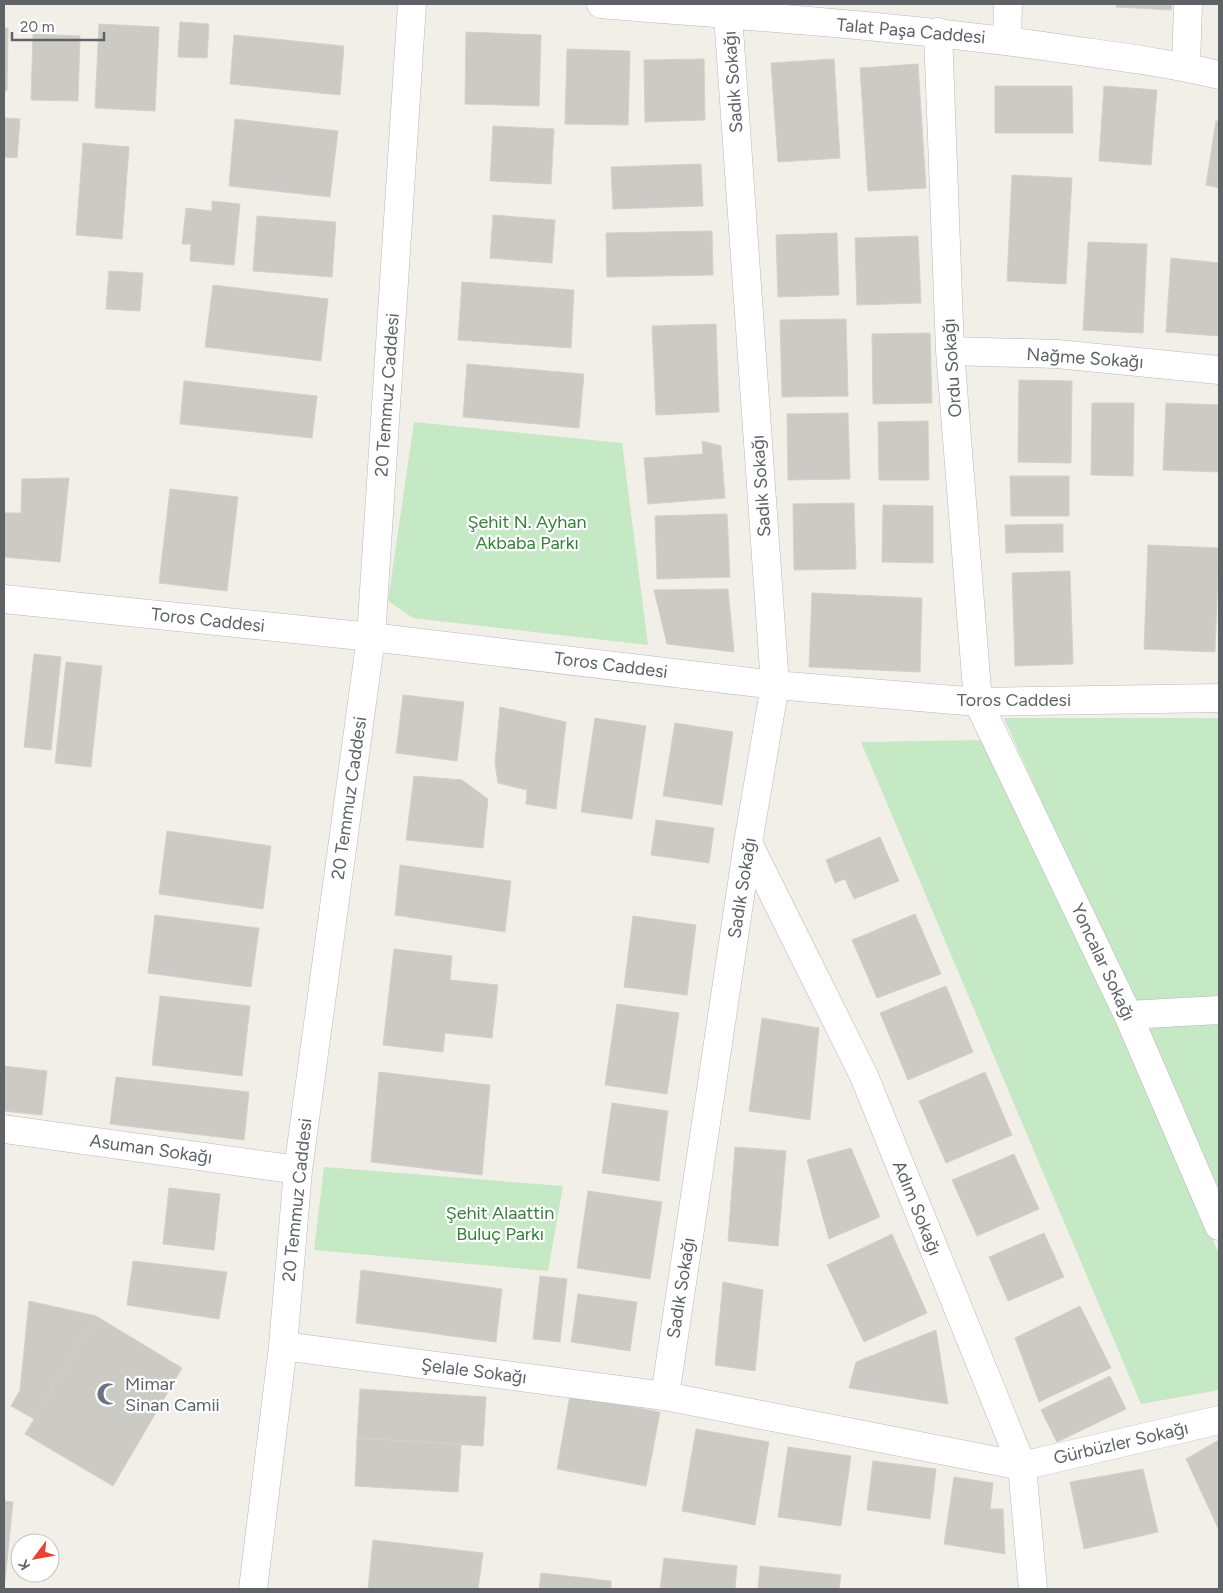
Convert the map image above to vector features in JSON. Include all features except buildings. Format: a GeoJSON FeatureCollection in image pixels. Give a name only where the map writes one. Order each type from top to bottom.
{"type":"FeatureCollection","features":[{"type":"Feature","properties":{"kind":"street","name":"20 Temmuz Caddesi"},"geometry":{"type":"LineString","coordinates":[[253,1589],[282,1346],[298,1170],[372,637],[412,4]]}},
{"type":"Feature","properties":{"kind":"street","name":"Talat Paşa Caddesi"},"geometry":{"type":"LineString","coordinates":[[616,4],[728,15],[807,13],[1007,40],[1186,67],[1219,75]]}},
{"type":"Feature","properties":{"kind":"street"},"geometry":{"type":"LineString","coordinates":[[1007,40],[1008,4]]}},
{"type":"Feature","properties":{"kind":"street"},"geometry":{"type":"LineString","coordinates":[[1186,67],[1188,4]]}},
{"type":"Feature","properties":{"kind":"street","name":"Sadık Sokağı"},"geometry":{"type":"LineString","coordinates":[[665,1396],[748,842],[775,685],[728,15]]}},
{"type":"Feature","properties":{"kind":"street","name":"Ordu Sokağı"},"geometry":{"type":"LineString","coordinates":[[938,32],[950,351],[978,702]]}},
{"type":"Feature","properties":{"kind":"street","name":"Nağme Sokağı"},"geometry":{"type":"LineString","coordinates":[[950,351],[1057,354],[1219,370]]}},
{"type":"Feature","properties":{"kind":"street","name":"Toros Caddesi"},"geometry":{"type":"LineString","coordinates":[[4,599],[372,637],[775,685],[978,702],[1219,698]]}},
{"type":"Feature","properties":{"kind":"street","name":"Yoncalar Sokağı"},"geometry":{"type":"LineString","coordinates":[[978,702],[1128,1015],[1219,1226]]}},
{"type":"Feature","properties":{"kind":"street","name":"Adım Sokağı"},"geometry":{"type":"LineString","coordinates":[[748,842],[864,1076],[1022,1466],[1033,1589]]}},
{"type":"Feature","properties":{"kind":"street"},"geometry":{"type":"LineString","coordinates":[[1128,1015],[1219,1010]]}},
{"type":"Feature","properties":{"kind":"street","name":"Asuman Sokağı"},"geometry":{"type":"LineString","coordinates":[[4,1129],[298,1170]]}},
{"type":"Feature","properties":{"kind":"street","name":"Şelale Sokağı"},"geometry":{"type":"LineString","coordinates":[[282,1346],[665,1396]]}},
{"type":"Feature","properties":{"kind":"street"},"geometry":{"type":"LineString","coordinates":[[665,1396],[1022,1466]]}},
{"type":"Feature","properties":{"kind":"street","name":"Gürbüzler Sokağı"},"geometry":{"type":"LineString","coordinates":[[1022,1466],[1219,1420]]}},
{"type":"Feature","properties":{"kind":"green space","name":"Şehit N. Ayhan Akbaba Parkı"},"geometry":{"type":"Polygon","coordinates":[[[414,422],[622,443],[648,645],[413,618],[388,601],[414,422]]]}},
{"type":"Feature","properties":{"kind":"green space"},"geometry":{"type":"Polygon","coordinates":[[[1004,718],[1219,718],[1219,1196],[1004,718]]]}},
{"type":"Feature","properties":{"kind":"green space"},"geometry":{"type":"Polygon","coordinates":[[[989,740],[1219,1254],[1219,1390],[1141,1404],[861,742],[989,740]]]}},
{"type":"Feature","properties":{"kind":"green space","name":"Şehit Alaattin Buluç Parkı"},"geometry":{"type":"Polygon","coordinates":[[[324,1167],[563,1186],[548,1271],[314,1250],[324,1167]]]}},
{"type":"Feature","properties":{"kind":"place","name":"Mimar Sinan Camii"},"geometry":{"type":"Point","coordinates":[108,1394]}}]}
